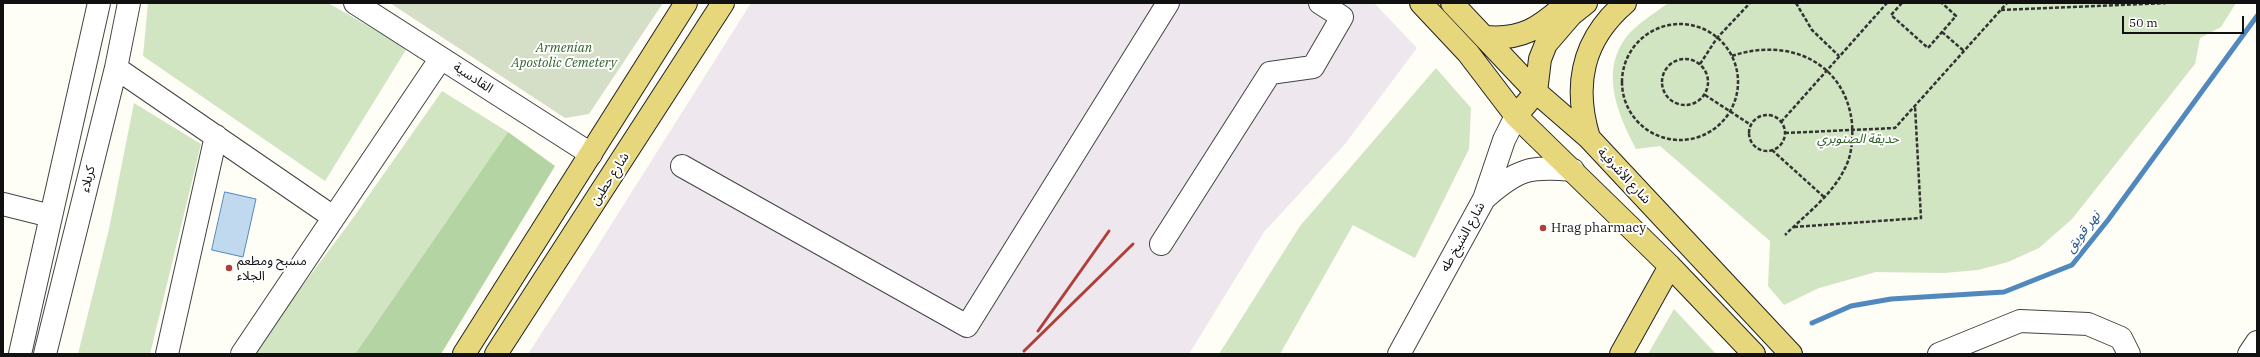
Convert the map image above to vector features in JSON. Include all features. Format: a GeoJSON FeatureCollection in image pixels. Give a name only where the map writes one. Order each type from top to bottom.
{"type":"FeatureCollection","features":[{"type":"Feature","properties":{"kind":"main road"},"geometry":{"type":"LineString","coordinates":[[464,354],[686,3]]}},
{"type":"Feature","properties":{"kind":"main road","name":"شارع حطين"},"geometry":{"type":"LineString","coordinates":[[496,354],[723,3]]}},
{"type":"Feature","properties":{"kind":"main road"},"geometry":{"type":"LineString","coordinates":[[1421,3],[1468,53],[1516,116],[1670,266],[1754,354]]}},
{"type":"Feature","properties":{"kind":"main road","name":"شارع الأشرفية"},"geometry":{"type":"LineString","coordinates":[[1452,3],[1486,37],[1536,92],[1589,138],[1791,354]]}},
{"type":"Feature","properties":{"kind":"main road"},"geometry":{"type":"LineString","coordinates":[[1486,37],[1504,38],[1519,36],[1535,29],[1568,3]]}},
{"type":"Feature","properties":{"kind":"main road"},"geometry":{"type":"LineString","coordinates":[[1516,116],[1536,92],[1540,59],[1546,44],[1571,15],[1586,3]]}},
{"type":"Feature","properties":{"kind":"main road"},"geometry":{"type":"LineString","coordinates":[[1589,138],[1583,118],[1580,96],[1586,60],[1597,34],[1610,16],[1625,3]]}},
{"type":"Feature","properties":{"kind":"main road"},"geometry":{"type":"LineString","coordinates":[[1621,354],[1670,266]]}},
{"type":"Feature","properties":{"kind":"street"},"geometry":{"type":"LineString","coordinates":[[20,354],[99,3]]}},
{"type":"Feature","properties":{"kind":"street","name":"كربلاء"},"geometry":{"type":"LineString","coordinates":[[45,354],[116,68],[129,3]]}},
{"type":"Feature","properties":{"kind":"street","name":"القادسية"},"geometry":{"type":"LineString","coordinates":[[355,3],[591,154]]}},
{"type":"Feature","properties":{"kind":"street"},"geometry":{"type":"LineString","coordinates":[[682,166],[967,326],[1168,3]]}},
{"type":"Feature","properties":{"kind":"street"},"geometry":{"type":"LineString","coordinates":[[1161,244],[1270,73],[1313,67],[1342,17],[1320,3]]}},
{"type":"Feature","properties":{"kind":"street"},"geometry":{"type":"LineString","coordinates":[[242,354],[441,58]]}},
{"type":"Feature","properties":{"kind":"street"},"geometry":{"type":"LineString","coordinates":[[116,68],[334,217]]}},
{"type":"Feature","properties":{"kind":"street","name":"شارع الشيخ طه"},"geometry":{"type":"LineString","coordinates":[[1399,354],[1484,199],[1504,140],[1516,116]]}},
{"type":"Feature","properties":{"kind":"street"},"geometry":{"type":"LineString","coordinates":[[167,354],[216,136]]}},
{"type":"Feature","properties":{"kind":"street"},"geometry":{"type":"LineString","coordinates":[[1484,199],[1505,180],[1524,170],[1542,167],[1573,170]]}},
{"type":"Feature","properties":{"kind":"street"},"geometry":{"type":"LineString","coordinates":[[3,204],[51,216]]}},
{"type":"Feature","properties":{"kind":"street"},"geometry":{"type":"LineString","coordinates":[[1939,354],[2020,321],[2088,324],[2121,338],[2130,354]]}},
{"type":"Feature","properties":{"kind":"street"},"geometry":{"type":"LineString","coordinates":[[2249,354],[2257,342]]}},
{"type":"Feature","properties":{"kind":"path"},"geometry":{"type":"LineString","coordinates":[[1700,64],[1717,38],[1750,3]]}},
{"type":"Feature","properties":{"kind":"path"},"geometry":{"type":"LineString","coordinates":[[1796,3],[1812,30],[1840,56]]}},
{"type":"Feature","properties":{"kind":"path"},"geometry":{"type":"LineString","coordinates":[[1781,122],[1887,3]]}},
{"type":"Feature","properties":{"kind":"path"},"geometry":{"type":"LineString","coordinates":[[1902,3],[1891,15],[1928,48],[1956,16],[1942,3]]}},
{"type":"Feature","properties":{"kind":"path"},"geometry":{"type":"LineString","coordinates":[[1785,132],[1896,128],[2007,3]]}},
{"type":"Feature","properties":{"kind":"path"},"geometry":{"type":"LineString","coordinates":[[2000,10],[2166,3]]}},
{"type":"Feature","properties":{"kind":"path"},"geometry":{"type":"LineString","coordinates":[[1671,25],[1686,25],[1700,28],[1717,38],[1732,56],[1737,70],[1739,85],[1736,99],[1723,122],[1702,136],[1678,140],[1660,136],[1644,127],[1635,118],[1624,97],[1623,72],[1627,60],[1634,48],[1644,37],[1657,30],[1671,25]]}},
{"type":"Feature","properties":{"kind":"path"},"geometry":{"type":"LineString","coordinates":[[1942,32],[1964,51]]}},
{"type":"Feature","properties":{"kind":"path"},"geometry":{"type":"LineString","coordinates":[[1732,56],[1751,50],[1786,51],[1805,56],[1827,70],[1842,91],[1850,111],[1852,130],[1851,151],[1845,170],[1836,184],[1785,235]]}},
{"type":"Feature","properties":{"kind":"path"},"geometry":{"type":"LineString","coordinates":[[1685,59],[1700,64],[1708,77],[1709,85],[1705,95],[1696,103],[1682,106],[1668,98],[1662,85],[1665,70],[1677,60],[1685,59]]}},
{"type":"Feature","properties":{"kind":"path"},"geometry":{"type":"LineString","coordinates":[[1705,95],[1751,125]]}},
{"type":"Feature","properties":{"kind":"path"},"geometry":{"type":"LineString","coordinates":[[1793,227],[1921,218],[1915,106]]}},
{"type":"Feature","properties":{"kind":"path"},"geometry":{"type":"LineString","coordinates":[[1765,115],[1771,116],[1781,122],[1785,132],[1781,144],[1772,150],[1760,150],[1751,142],[1749,136],[1751,125],[1759,117],[1765,115]]}},
{"type":"Feature","properties":{"kind":"path"},"geometry":{"type":"LineString","coordinates":[[1772,150],[1824,197]]}},
{"type":"Feature","properties":{"kind":"shaded area"},"geometry":{"type":"Polygon","coordinates":[[[751,3],[1374,3],[1417,48],[1345,144],[1264,232],[1189,354],[528,354],[751,3]]]}},
{"type":"Feature","properties":{"kind":"green space"},"geometry":{"type":"Polygon","coordinates":[[[148,3],[328,3],[407,48],[325,181],[143,56],[148,3]]]}},
{"type":"Feature","properties":{"kind":"green space","name":"Armenian Apostolic Cemetery"},"geometry":{"type":"Polygon","coordinates":[[[390,3],[663,3],[589,114],[565,118],[390,3]]]}},
{"type":"Feature","properties":{"kind":"green space","name":"حديقة الصنوبري"},"geometry":{"type":"Polygon","coordinates":[[[1668,3],[2236,3],[2221,27],[2200,38],[2195,64],[2072,219],[2039,248],[2008,262],[1978,270],[1944,273],[1876,272],[1819,288],[1784,305],[1768,286],[1770,241],[1660,146],[1636,149],[1623,122],[1614,93],[1613,78],[1614,64],[1619,50],[1631,32],[1668,3]]]}},
{"type":"Feature","properties":{"kind":"green space"},"geometry":{"type":"Polygon","coordinates":[[[1436,68],[1471,108],[1469,149],[1415,258],[1353,225],[1280,354],[1219,354],[1300,226],[1436,68]]]}},
{"type":"Feature","properties":{"kind":"green space"},"geometry":{"type":"Polygon","coordinates":[[[442,91],[508,132],[355,354],[255,354],[267,333],[348,225],[442,91]]]}},
{"type":"Feature","properties":{"kind":"green space"},"geometry":{"type":"Polygon","coordinates":[[[134,103],[201,144],[150,354],[78,354],[109,229],[134,103]]]}},
{"type":"Feature","properties":{"kind":"green space"},"geometry":{"type":"Polygon","coordinates":[[[508,132],[555,166],[441,354],[355,354],[508,132]]]}},
{"type":"Feature","properties":{"kind":"green space"},"geometry":{"type":"Polygon","coordinates":[[[1674,309],[1716,354],[1648,354],[1674,309]]]}},
{"type":"Feature","properties":{"kind":"water"},"geometry":{"type":"Polygon","coordinates":[[[225,192],[256,199],[243,257],[212,250],[225,192]]]}},
{"type":"Feature","properties":{"kind":"waterway","name":"نهر قويق"},"geometry":{"type":"LineString","coordinates":[[1812,323],[1851,306],[1891,299],[2004,292],[2072,265],[2108,220],[2257,16]]}},
{"type":"Feature","properties":{"kind":"railway"},"geometry":{"type":"LineString","coordinates":[[1038,331],[1109,231]]}},
{"type":"Feature","properties":{"kind":"railway"},"geometry":{"type":"LineString","coordinates":[[1024,351],[1133,244]]}},
{"type":"Feature","properties":{"kind":"place","name":"Hrag pharmacy"},"geometry":{"type":"Point","coordinates":[1543,228]}},
{"type":"Feature","properties":{"kind":"place","name":"مسبح ومطعم الجلاء"},"geometry":{"type":"Point","coordinates":[229,268]}}]}
